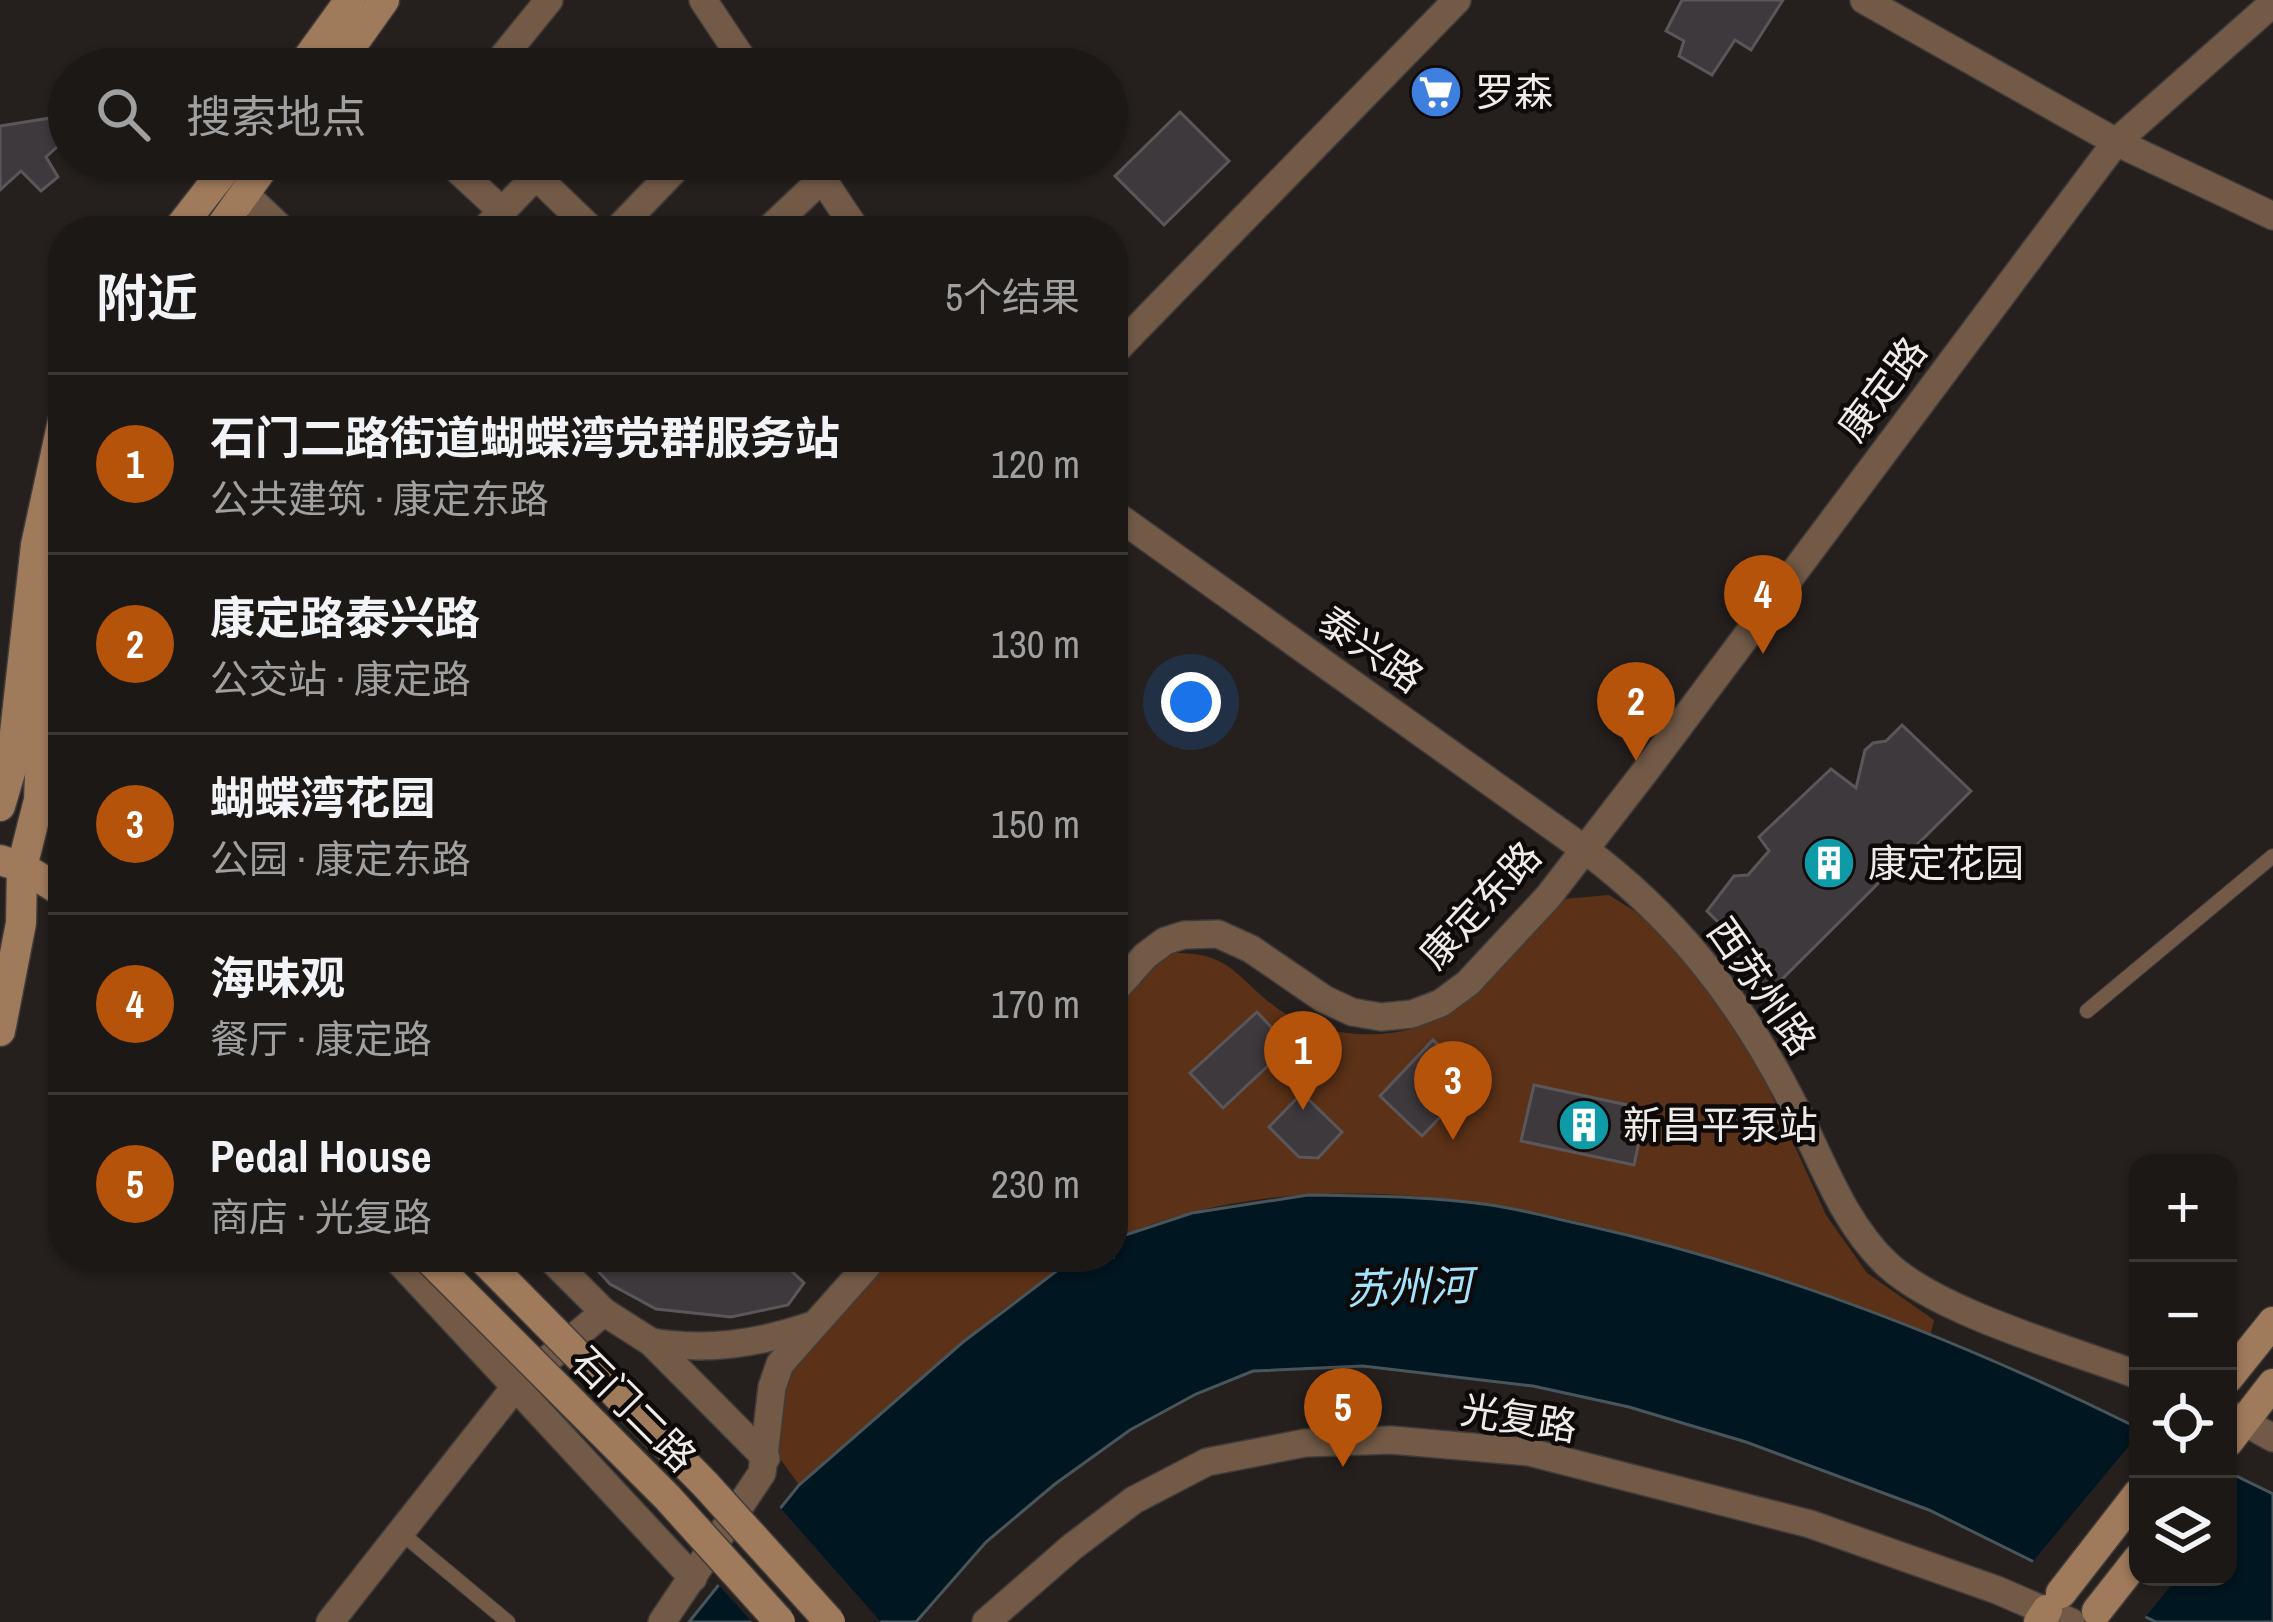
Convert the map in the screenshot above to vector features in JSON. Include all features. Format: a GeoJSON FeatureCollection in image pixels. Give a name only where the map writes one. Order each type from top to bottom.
{"type":"FeatureCollection","features":[{"type":"Feature","properties":{"kind":"main road"},"geometry":{"type":"LineString","coordinates":[[315,48],[350,0]]}},
{"type":"Feature","properties":{"kind":"main road"},"geometry":{"type":"LineString","coordinates":[[353,48],[384,0]]}},
{"type":"Feature","properties":{"kind":"main road"},"geometry":{"type":"LineString","coordinates":[[188,216],[216,180]]}},
{"type":"Feature","properties":{"kind":"main road"},"geometry":{"type":"LineString","coordinates":[[228,216],[254,180]]}},
{"type":"Feature","properties":{"kind":"main road"},"geometry":{"type":"LineString","coordinates":[[48,488],[35,545],[3,784],[39,800],[48,810]]}},
{"type":"Feature","properties":{"kind":"main road"},"geometry":{"type":"LineString","coordinates":[[11,863],[39,800],[48,640]]}},
{"type":"Feature","properties":{"kind":"main road"},"geometry":{"type":"LineString","coordinates":[[0,834],[11,863],[21,923],[0,1031]]}},
{"type":"Feature","properties":{"kind":"main road"},"geometry":{"type":"LineString","coordinates":[[11,863],[48,884]]}},
{"type":"Feature","properties":{"kind":"main road","name":"石门二路"},"geometry":{"type":"LineString","coordinates":[[442,1272],[667,1497],[780,1622]]}},
{"type":"Feature","properties":{"kind":"main road","name":"石门二路"},"geometry":{"type":"LineString","coordinates":[[496,1272],[705,1484],[830,1622]]}},
{"type":"Feature","properties":{"kind":"main road"},"geometry":{"type":"LineString","coordinates":[[2234,1370],[2273,1322]]}},
{"type":"Feature","properties":{"kind":"main road"},"geometry":{"type":"LineString","coordinates":[[2237,1421],[2273,1384]]}},
{"type":"Feature","properties":{"kind":"main road"},"geometry":{"type":"LineString","coordinates":[[2063,1612],[2129,1508]]}},
{"type":"Feature","properties":{"kind":"main road"},"geometry":{"type":"LineString","coordinates":[[2063,1612],[2129,1565]]}},
{"type":"Feature","properties":{"kind":"street"},"geometry":{"type":"LineString","coordinates":[[510,48],[549,0]]}},
{"type":"Feature","properties":{"kind":"street"},"geometry":{"type":"LineString","coordinates":[[704,0],[735,48]]}},
{"type":"Feature","properties":{"kind":"street"},"geometry":{"type":"LineString","coordinates":[[1128,338],[1456,0]]}},
{"type":"Feature","properties":{"kind":"street"},"geometry":{"type":"LineString","coordinates":[[1864,0],[2116,142],[2273,216]]}},
{"type":"Feature","properties":{"kind":"street","name":"康定路"},"geometry":{"type":"LineString","coordinates":[[1584,849],[2116,142],[2273,3]]}},
{"type":"Feature","properties":{"kind":"street"},"geometry":{"type":"LineString","coordinates":[[462,180],[489,216]]}},
{"type":"Feature","properties":{"kind":"street"},"geometry":{"type":"LineString","coordinates":[[498,216],[532,180]]}},
{"type":"Feature","properties":{"kind":"street"},"geometry":{"type":"LineString","coordinates":[[554,180],[582,216]]}},
{"type":"Feature","properties":{"kind":"street"},"geometry":{"type":"LineString","coordinates":[[630,216],[665,180]]}},
{"type":"Feature","properties":{"kind":"street"},"geometry":{"type":"LineString","coordinates":[[778,216],[807,180]]}},
{"type":"Feature","properties":{"kind":"street"},"geometry":{"type":"LineString","coordinates":[[823,180],[847,216]]}},
{"type":"Feature","properties":{"kind":"street"},"geometry":{"type":"LineString","coordinates":[[244,193],[268,216]]}},
{"type":"Feature","properties":{"kind":"street","name":"泰兴路"},"geometry":{"type":"LineString","coordinates":[[1128,524],[1584,849]]}},
{"type":"Feature","properties":{"kind":"street","name":"康定东路"},"geometry":{"type":"LineString","coordinates":[[1128,977],[1165,941],[1218,934],[1251,949],[1289,977],[1352,1012],[1382,1017],[1412,1014],[1442,1003],[1468,983],[1548,897],[1584,849]]}},
{"type":"Feature","properties":{"kind":"street","name":"西苏州路"},"geometry":{"type":"LineString","coordinates":[[1584,849],[1663,915],[1715,976],[1780,1078],[1858,1229],[1886,1264],[1940,1300],[2129,1373]]}},
{"type":"Feature","properties":{"kind":"street","name":"石门二路"},"geometry":{"type":"LineString","coordinates":[[408,1272],[693,1578]]}},
{"type":"Feature","properties":{"kind":"street","name":"石门二路"},"geometry":{"type":"LineString","coordinates":[[564,1272],[604,1312],[651,1342],[766,1458]]}},
{"type":"Feature","properties":{"kind":"street"},"geometry":{"type":"LineString","coordinates":[[662,1622],[755,1488],[766,1458],[769,1408],[780,1364],[861,1272]]}},
{"type":"Feature","properties":{"kind":"street"},"geometry":{"type":"LineString","coordinates":[[330,1622],[516,1387],[604,1312]]}},
{"type":"Feature","properties":{"kind":"street","name":"石门二路"},"geometry":{"type":"LineString","coordinates":[[651,1342],[727,1347],[814,1324]]}},
{"type":"Feature","properties":{"kind":"street"},"geometry":{"type":"LineString","coordinates":[[2237,1426],[2273,1438]]}},
{"type":"Feature","properties":{"kind":"street","name":"光复路"},"geometry":{"type":"LineString","coordinates":[[986,1622],[1072,1547],[1135,1501],[1207,1462],[1305,1443],[1391,1440],[1529,1452],[1810,1524],[2063,1612]]}},
{"type":"Feature","properties":{"kind":"lane"},"geometry":{"type":"LineString","coordinates":[[2087,1012],[2273,856]]}},
{"type":"Feature","properties":{"kind":"lane"},"geometry":{"type":"LineString","coordinates":[[400,1532],[508,1622]]}},
{"type":"Feature","properties":{"kind":"shaded area"},"geometry":{"type":"Polygon","coordinates":[[[1609,895],[1663,929],[1720,1003],[1767,1085],[1826,1215],[1867,1273],[1934,1320],[1930,1336],[1735,1266],[1632,1235],[1526,1211],[1421,1196],[1316,1194],[1213,1207],[1128,1234],[1128,989],[1168,953],[1218,961],[1277,1008],[1319,1028],[1343,1033],[1394,1032],[1440,1018],[1458,1005],[1545,910],[1563,899],[1609,895]]]}},
{"type":"Feature","properties":{"kind":"shaded area"},"geometry":{"type":"Polygon","coordinates":[[[872,1272],[1054,1272],[1001,1311],[799,1485],[776,1453],[787,1371],[872,1272]]]}},
{"type":"Feature","properties":{"kind":"water","name":"苏州河"},"geometry":{"type":"Polygon","coordinates":[[[1308,1195],[1468,1202],[1660,1243],[1800,1286],[2006,1366],[2129,1424],[2129,1586],[2237,1586],[2237,1476],[2273,1494],[2273,1622],[2156,1622],[1929,1510],[1746,1442],[1629,1407],[1533,1386],[1363,1366],[1253,1371],[1196,1394],[1130,1430],[986,1542],[916,1622],[689,1622],[799,1485],[963,1342],[1055,1272],[1128,1272],[1128,1234],[1192,1213],[1308,1195]]]}},
{"type":"Feature","properties":{"kind":"pier"},"geometry":{"type":"Polygon","coordinates":[[[2129,1446],[2129,1586],[2171,1586],[2142,1621],[2030,1565],[2129,1446]]]}},
{"type":"Feature","properties":{"kind":"pier"},"geometry":{"type":"Polygon","coordinates":[[[776,1503],[881,1622],[752,1622],[714,1580],[776,1503]]]}},
{"type":"Feature","properties":{"kind":"building"},"geometry":{"type":"Polygon","coordinates":[[[1682,0],[1783,0],[1751,50],[1735,40],[1712,75],[1679,56],[1684,41],[1666,31],[1682,0]]]}},
{"type":"Feature","properties":{"kind":"building"},"geometry":{"type":"Polygon","coordinates":[[[1180,112],[1229,161],[1164,225],[1119,180],[1128,180],[1128,163],[1180,112]]]}},
{"type":"Feature","properties":{"kind":"building"},"geometry":{"type":"Polygon","coordinates":[[[48,118],[48,180],[54,180],[41,191],[21,171],[0,190],[0,126],[48,118]]]}},
{"type":"Feature","properties":{"kind":"building","name":"康定花园"},"geometry":{"type":"Polygon","coordinates":[[[1902,725],[1971,791],[1770,991],[1734,964],[1727,946],[1730,934],[1707,911],[1734,876],[1748,875],[1769,851],[1759,837],[1831,769],[1856,788],[1865,750],[1886,741],[1902,725]]]}},
{"type":"Feature","properties":{"kind":"building"},"geometry":{"type":"Polygon","coordinates":[[[1257,1012],[1289,1046],[1223,1108],[1190,1073],[1257,1012]]]}},
{"type":"Feature","properties":{"kind":"building"},"geometry":{"type":"Polygon","coordinates":[[[1433,1040],[1475,1081],[1422,1136],[1380,1096],[1433,1040]]]}},
{"type":"Feature","properties":{"kind":"building","name":"新昌平泵站"},"geometry":{"type":"Polygon","coordinates":[[[1534,1085],[1646,1109],[1634,1165],[1521,1141],[1534,1085]]]}},
{"type":"Feature","properties":{"kind":"building"},"geometry":{"type":"Polygon","coordinates":[[[1302,1093],[1342,1132],[1318,1158],[1299,1157],[1269,1127],[1302,1093]]]}},
{"type":"Feature","properties":{"kind":"building"},"geometry":{"type":"Polygon","coordinates":[[[599,1272],[793,1272],[804,1283],[788,1305],[731,1317],[656,1309],[610,1284],[599,1272]]]}},
{"type":"Feature","properties":{"kind":"place","name":"罗森"},"geometry":{"type":"Point","coordinates":[1436,92]}},
{"type":"Feature","properties":{"kind":"place","name":"海味观"},"geometry":{"type":"Point","coordinates":[1763,654]}},
{"type":"Feature","properties":{"kind":"place","name":"康定路泰兴路"},"geometry":{"type":"Point","coordinates":[1636,761]}},
{"type":"Feature","properties":{"kind":"place","name":"康定花园"},"geometry":{"type":"Point","coordinates":[1829,863]}},
{"type":"Feature","properties":{"kind":"place","name":"石门二路街道蝴蝶湾党群服务站"},"geometry":{"type":"Point","coordinates":[1303,1110]}},
{"type":"Feature","properties":{"kind":"place","name":"新昌平泵站"},"geometry":{"type":"Point","coordinates":[1584,1125]}},
{"type":"Feature","properties":{"kind":"place","name":"蝴蝶湾花园"},"geometry":{"type":"Point","coordinates":[1453,1140]}},
{"type":"Feature","properties":{"kind":"place","name":"Pedal House"},"geometry":{"type":"Point","coordinates":[1343,1467]}}]}
